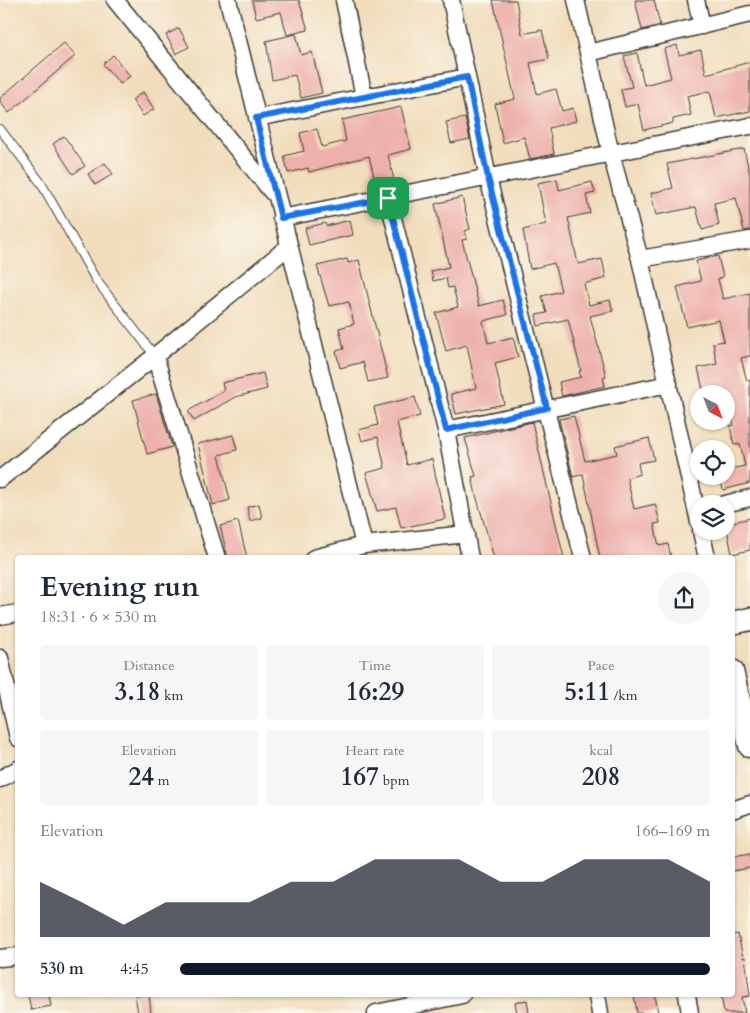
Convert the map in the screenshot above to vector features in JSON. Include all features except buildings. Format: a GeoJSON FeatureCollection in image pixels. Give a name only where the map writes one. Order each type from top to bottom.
{"type":"FeatureCollection","features":[{"type":"Feature","properties":{"kind":"street"},"geometry":{"type":"LineString","coordinates":[[115,0],[276,196]]}},
{"type":"Feature","properties":{"kind":"street"},"geometry":{"type":"LineString","coordinates":[[228,0],[288,247],[364,545]]}},
{"type":"Feature","properties":{"kind":"street"},"geometry":{"type":"LineString","coordinates":[[344,0],[364,97]]}},
{"type":"Feature","properties":{"kind":"street"},"geometry":{"type":"LineString","coordinates":[[451,0],[488,178],[582,555]]}},
{"type":"Feature","properties":{"kind":"street"},"geometry":{"type":"LineString","coordinates":[[576,0],[611,154],[640,259],[694,495]]}},
{"type":"Feature","properties":{"kind":"street"},"geometry":{"type":"LineString","coordinates":[[696,0],[702,26]]}},
{"type":"Feature","properties":{"kind":"street"},"geometry":{"type":"LineString","coordinates":[[588,53],[750,14]]}},
{"type":"Feature","properties":{"kind":"street"},"geometry":{"type":"LineString","coordinates":[[256,118],[467,77]]}},
{"type":"Feature","properties":{"kind":"street"},"geometry":{"type":"LineString","coordinates":[[281,218],[750,126]]}},
{"type":"Feature","properties":{"kind":"street"},"geometry":{"type":"LineString","coordinates":[[388,198],[446,430],[470,555]]}},
{"type":"Feature","properties":{"kind":"street"},"geometry":{"type":"LineString","coordinates":[[640,259],[750,240]]}},
{"type":"Feature","properties":{"kind":"street"},"geometry":{"type":"LineString","coordinates":[[0,478],[155,356],[288,247]]}},
{"type":"Feature","properties":{"kind":"street"},"geometry":{"type":"LineString","coordinates":[[155,356],[216,555]]}},
{"type":"Feature","properties":{"kind":"street"},"geometry":{"type":"LineString","coordinates":[[446,430],[669,384]]}},
{"type":"Feature","properties":{"kind":"street"},"geometry":{"type":"LineString","coordinates":[[735,502],[750,498]]}},
{"type":"Feature","properties":{"kind":"street"},"geometry":{"type":"LineString","coordinates":[[326,555],[364,545],[466,534]]}},
{"type":"Feature","properties":{"kind":"street"},"geometry":{"type":"LineString","coordinates":[[703,540],[705,555]]}},
{"type":"Feature","properties":{"kind":"street"},"geometry":{"type":"LineString","coordinates":[[0,616],[15,614]]}},
{"type":"Feature","properties":{"kind":"street"},"geometry":{"type":"LineString","coordinates":[[735,622],[750,619]]}},
{"type":"Feature","properties":{"kind":"street"},"geometry":{"type":"LineString","coordinates":[[0,658],[15,725]]}},
{"type":"Feature","properties":{"kind":"street"},"geometry":{"type":"LineString","coordinates":[[735,684],[750,746]]}},
{"type":"Feature","properties":{"kind":"street"},"geometry":{"type":"LineString","coordinates":[[0,779],[15,771]]}},
{"type":"Feature","properties":{"kind":"street"},"geometry":{"type":"LineString","coordinates":[[735,809],[750,804]]}},
{"type":"Feature","properties":{"kind":"street"},"geometry":{"type":"LineString","coordinates":[[0,958],[15,956]]}},
{"type":"Feature","properties":{"kind":"street"},"geometry":{"type":"LineString","coordinates":[[376,1013],[452,997]]}},
{"type":"Feature","properties":{"kind":"street"},"geometry":{"type":"LineString","coordinates":[[598,997],[600,1013]]}},
{"type":"Feature","properties":{"kind":"street"},"geometry":{"type":"LineString","coordinates":[[687,997],[690,1013]]}},
{"type":"Feature","properties":{"kind":"lane"},"geometry":{"type":"LineString","coordinates":[[0,128],[40,183],[96,280],[155,356]]}},
{"type":"Feature","properties":{"kind":"route"},"geometry":{"type":"LineString","coordinates":[[467,77],[488,178],[547,408],[446,430],[388,198],[281,218],[256,118],[467,77]]}}]}
